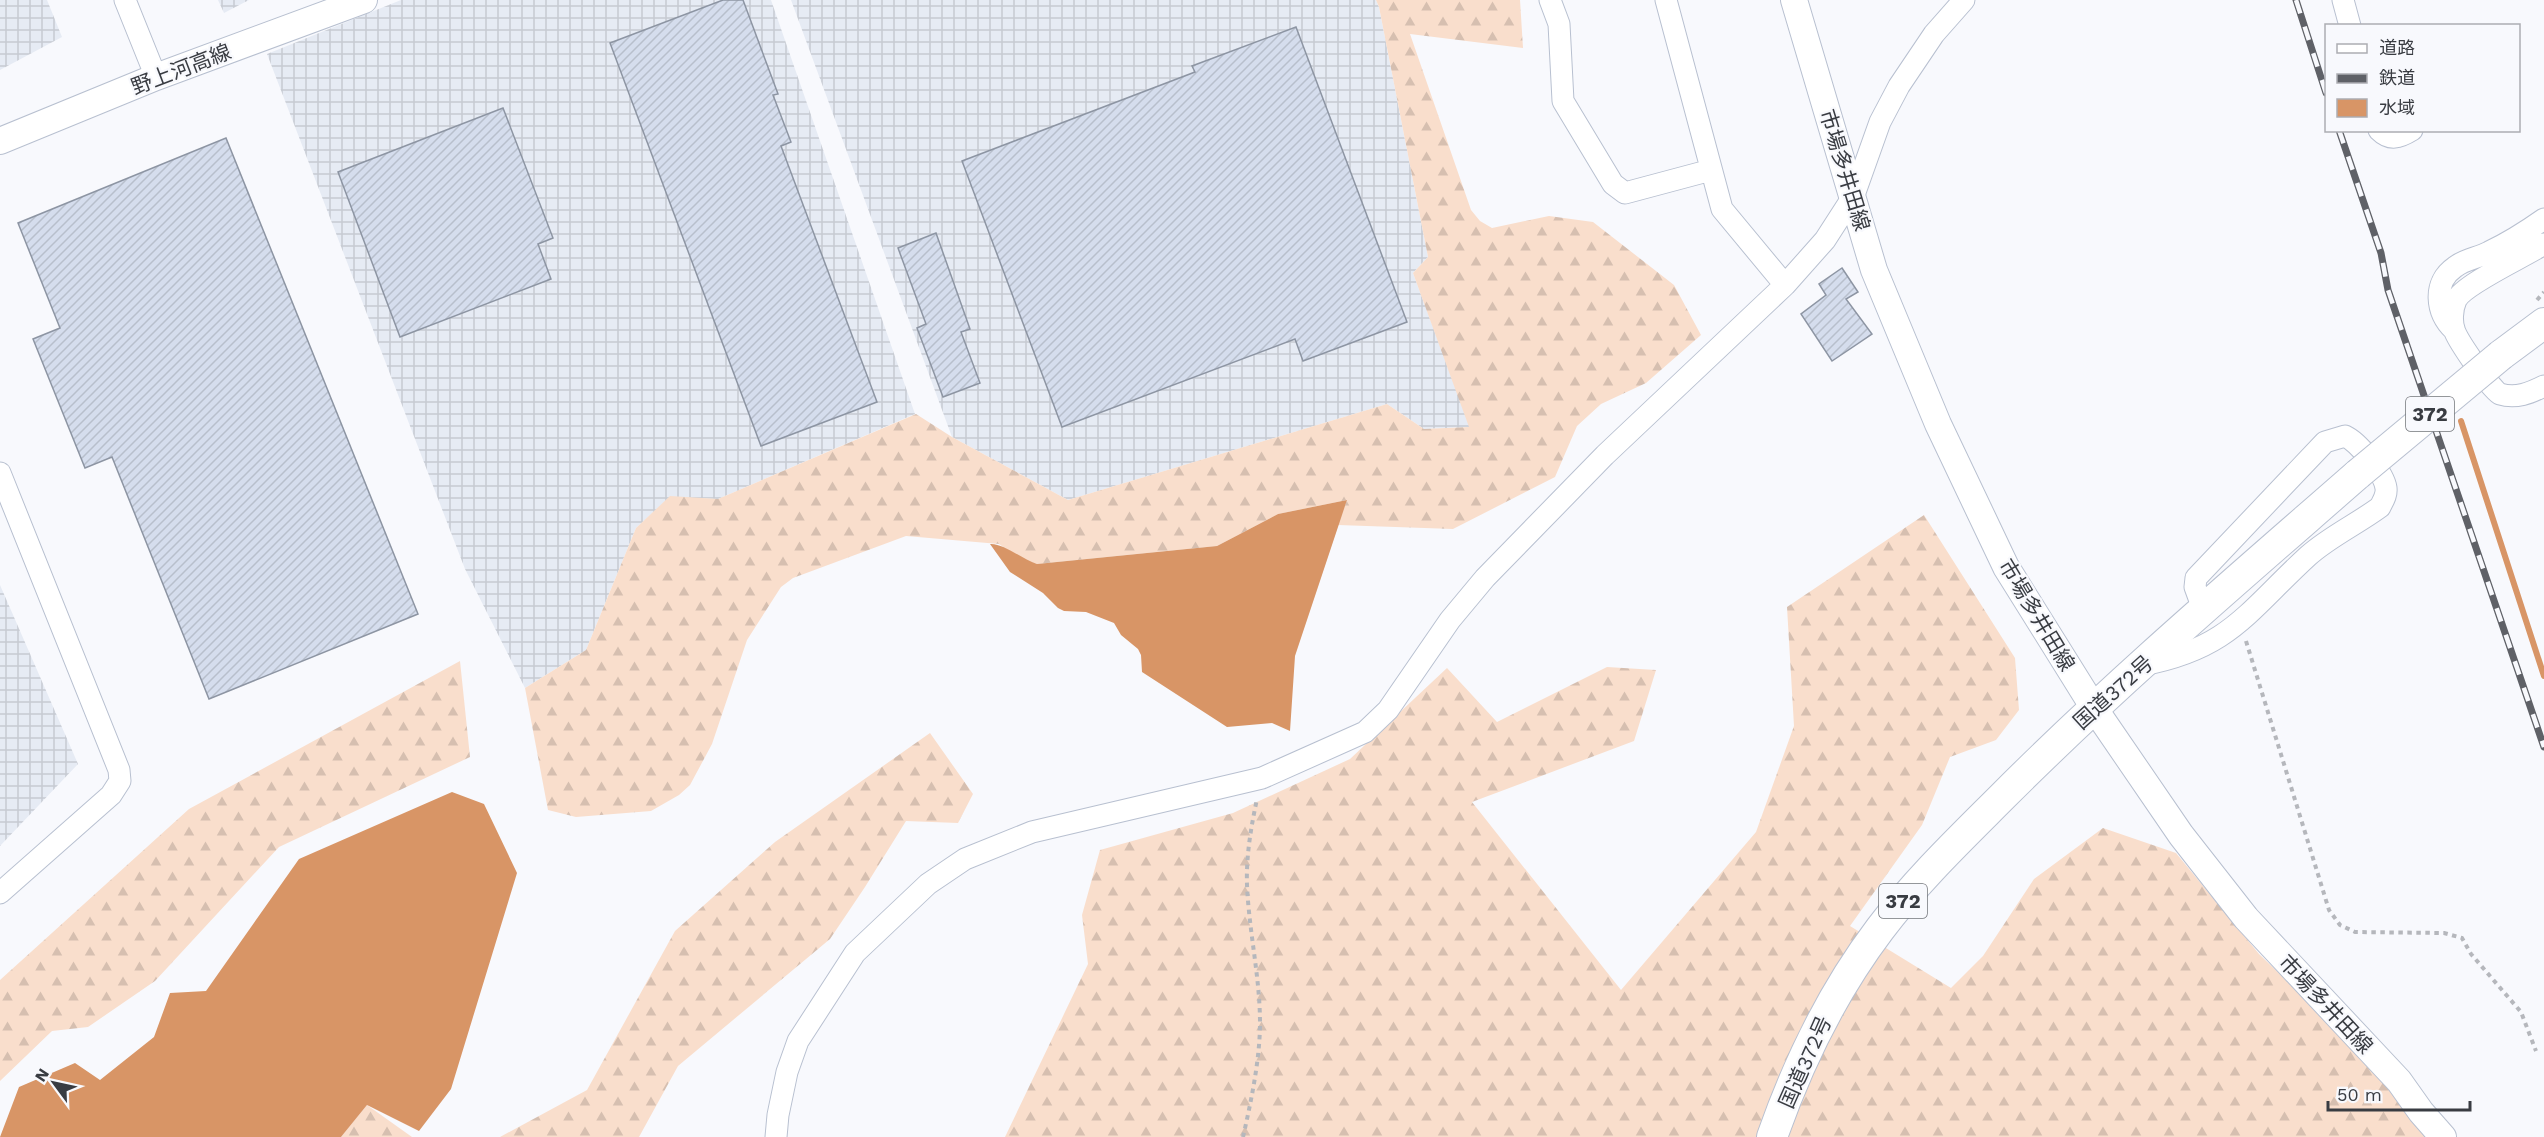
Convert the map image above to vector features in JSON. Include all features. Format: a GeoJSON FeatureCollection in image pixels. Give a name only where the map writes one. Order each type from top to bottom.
{"type":"FeatureCollection","features":[{"type":"Feature","properties":{"kind":"highway","name":"国道372号"},"geometry":{"type":"LineString","coordinates":[[1772,1137],[1810,1042],[1841,986],[1880,929],[1931,866],[2094,708],[2203,609],[2358,474],[2530,334]]}},
{"type":"Feature","properties":{"kind":"main road","name":"野上河高線"},"geometry":{"type":"LineString","coordinates":[[0,141],[156,77],[364,0]]}},
{"type":"Feature","properties":{"kind":"main road","name":"市場多井田線"},"geometry":{"type":"LineString","coordinates":[[1794,0],[1854,195],[1874,270],[1942,434],[2006,567],[2094,708],[2181,835],[2246,918],[2399,1081],[2421,1112],[2443,1137]]}},
{"type":"Feature","properties":{"kind":"street"},"geometry":{"type":"LineString","coordinates":[[125,0],[156,77]]}},
{"type":"Feature","properties":{"kind":"street"},"geometry":{"type":"LineString","coordinates":[[1550,0],[1559,24],[1563,101],[1613,184],[1625,193],[1711,170]]}},
{"type":"Feature","properties":{"kind":"street"},"geometry":{"type":"LineString","coordinates":[[1666,0],[1722,209],[1785,285]]}},
{"type":"Feature","properties":{"kind":"street"},"geometry":{"type":"LineString","coordinates":[[777,1137],[778,1115],[787,1072],[798,1041],[855,953],[928,884],[965,859],[1032,832],[1262,778],[1365,732],[1388,710],[1450,620],[1485,578],[1605,456],[1785,285],[1825,240],[1854,195],[1880,122],[1899,87],[1934,34],[1964,0]]}},
{"type":"Feature","properties":{"kind":"street"},"geometry":{"type":"LineString","coordinates":[[2343,0],[2349,24]]}},
{"type":"Feature","properties":{"kind":"street"},"geometry":{"type":"LineString","coordinates":[[2381,132],[2386,137],[2394,138],[2408,132]]}},
{"type":"Feature","properties":{"kind":"street"},"geometry":{"type":"LineString","coordinates":[[2544,219],[2488,253],[2453,268],[2444,279],[2438,300],[2446,322],[2498,393],[2537,405],[2544,404]]}},
{"type":"Feature","properties":{"kind":"street"},"geometry":{"type":"LineString","coordinates":[[2454,331],[2452,316],[2456,300],[2467,288],[2544,244]]}},
{"type":"Feature","properties":{"kind":"street"},"geometry":{"type":"LineString","coordinates":[[2514,397],[2544,386]]}},
{"type":"Feature","properties":{"kind":"street"},"geometry":{"type":"LineString","coordinates":[[2142,665],[2185,656],[2222,637],[2240,624],[2309,555],[2380,507],[2386,489],[2382,477],[2351,438],[2344,435],[2336,436],[2325,442],[2196,578],[2195,587],[2203,609]]}},
{"type":"Feature","properties":{"kind":"street"},"geometry":{"type":"LineString","coordinates":[[0,473],[119,770],[120,781],[111,795],[0,893]]}},
{"type":"Feature","properties":{"kind":"path"},"geometry":{"type":"LineString","coordinates":[[2240,624],[2329,910],[2340,925],[2355,932],[2444,933],[2462,938],[2471,954],[2521,1012],[2536,1051]]}},
{"type":"Feature","properties":{"kind":"path"},"geometry":{"type":"LineString","coordinates":[[1243,1137],[1251,1102],[1260,1025],[1258,977],[1247,886],[1250,836],[1262,778]]}},
{"type":"Feature","properties":{"kind":"shaded area"},"geometry":{"type":"Polygon","coordinates":[[[0,0],[47,0],[62,37],[0,70],[0,0]]]}},
{"type":"Feature","properties":{"kind":"shaded area"},"geometry":{"type":"Polygon","coordinates":[[[218,0],[249,0],[224,13],[218,0]]]}},
{"type":"Feature","properties":{"kind":"shaded area"},"geometry":{"type":"Polygon","coordinates":[[[401,0],[771,0],[915,414],[718,499],[670,497],[636,528],[586,650],[525,688],[465,569],[267,54],[401,0]]]}},
{"type":"Feature","properties":{"kind":"shaded area"},"geometry":{"type":"Polygon","coordinates":[[[791,0],[1376,0],[1428,257],[1413,273],[1470,427],[1424,429],[1387,404],[1068,500],[952,437],[791,0]]]}},
{"type":"Feature","properties":{"kind":"shaded area"},"geometry":{"type":"Polygon","coordinates":[[[0,585],[78,764],[0,846],[0,585]]]}},
{"type":"Feature","properties":{"kind":"green space"},"geometry":{"type":"Polygon","coordinates":[[[1376,0],[1520,0],[1523,48],[1410,34],[1471,210],[1480,221],[1492,228],[1549,216],[1593,222],[1674,285],[1701,335],[1646,383],[1601,404],[1577,426],[1555,477],[1453,529],[1338,525],[1347,500],[1278,514],[1217,546],[1037,564],[1021,559],[999,544],[906,536],[793,578],[781,587],[747,640],[712,744],[690,785],[679,795],[651,811],[576,817],[548,810],[525,688],[586,650],[636,528],[670,496],[718,499],[916,414],[952,437],[1068,500],[1387,404],[1424,429],[1469,427],[1413,273],[1428,257],[1376,0]]]}},
{"type":"Feature","properties":{"kind":"green space"},"geometry":{"type":"Polygon","coordinates":[[[1924,515],[2015,658],[2019,710],[1996,740],[1950,757],[1922,825],[1850,926],[1951,988],[1983,956],[2034,879],[2103,828],[2176,853],[2259,954],[2448,1137],[1005,1137],[1088,964],[1082,915],[1100,850],[1233,813],[1350,759],[1447,668],[1497,722],[1607,667],[1656,670],[1634,741],[1472,802],[1621,990],[1756,832],[1794,726],[1787,607],[1924,515]]]}},
{"type":"Feature","properties":{"kind":"green space"},"geometry":{"type":"Polygon","coordinates":[[[460,661],[470,757],[279,847],[155,981],[88,1027],[52,1031],[0,1081],[0,980],[189,809],[460,661]]]}},
{"type":"Feature","properties":{"kind":"green space"},"geometry":{"type":"Polygon","coordinates":[[[930,733],[973,794],[958,823],[906,821],[830,939],[678,1066],[639,1137],[500,1137],[587,1090],[675,931],[775,842],[930,733]]]}},
{"type":"Feature","properties":{"kind":"green space"},"geometry":{"type":"Polygon","coordinates":[[[367,1105],[412,1137],[341,1137],[367,1105]]]}},
{"type":"Feature","properties":{"kind":"water"},"geometry":{"type":"Polygon","coordinates":[[[1347,500],[1295,656],[1290,731],[1272,723],[1227,727],[1142,672],[1141,655],[1138,649],[1121,635],[1114,623],[1086,612],[1064,611],[1058,608],[1043,593],[1010,572],[990,544],[1001,546],[1037,564],[1217,546],[1278,514],[1347,500]]]}},
{"type":"Feature","properties":{"kind":"water"},"geometry":{"type":"Polygon","coordinates":[[[452,792],[484,804],[517,873],[451,1089],[419,1131],[367,1105],[341,1137],[0,1137],[19,1087],[75,1063],[100,1080],[154,1037],[170,993],[206,991],[299,859],[452,792]]]}},
{"type":"Feature","properties":{"kind":"building"},"geometry":{"type":"Polygon","coordinates":[[[723,0],[743,0],[778,94],[773,95],[791,142],[781,146],[877,402],[761,446],[610,43],[723,0]]]}},
{"type":"Feature","properties":{"kind":"building"},"geometry":{"type":"Polygon","coordinates":[[[1296,27],[1407,322],[1303,361],[1295,339],[1062,427],[962,161],[1195,72],[1192,66],[1296,27]]]}},
{"type":"Feature","properties":{"kind":"building"},"geometry":{"type":"Polygon","coordinates":[[[503,108],[553,238],[538,244],[551,279],[400,337],[338,172],[503,108]]]}},
{"type":"Feature","properties":{"kind":"building"},"geometry":{"type":"Polygon","coordinates":[[[226,138],[418,614],[209,699],[112,457],[85,468],[33,339],[60,328],[18,223],[226,138]]]}},
{"type":"Feature","properties":{"kind":"building"},"geometry":{"type":"Polygon","coordinates":[[[936,233],[970,329],[961,332],[980,383],[943,397],[917,328],[926,324],[898,248],[936,233]]]}},
{"type":"Feature","properties":{"kind":"building"},"geometry":{"type":"Polygon","coordinates":[[[1842,268],[1858,292],[1846,299],[1872,334],[1832,361],[1801,314],[1826,295],[1819,284],[1842,268]]]}},
{"type":"Feature","properties":{"kind":"waterway"},"geometry":{"type":"LineString","coordinates":[[2461,421],[2544,676]]}},
{"type":"Feature","properties":{"kind":"railway"},"geometry":{"type":"LineString","coordinates":[[2296,0],[2325,90]]}},
{"type":"Feature","properties":{"kind":"railway"},"geometry":{"type":"LineString","coordinates":[[2340,132],[2381,253],[2388,290],[2544,747]]}}]}
